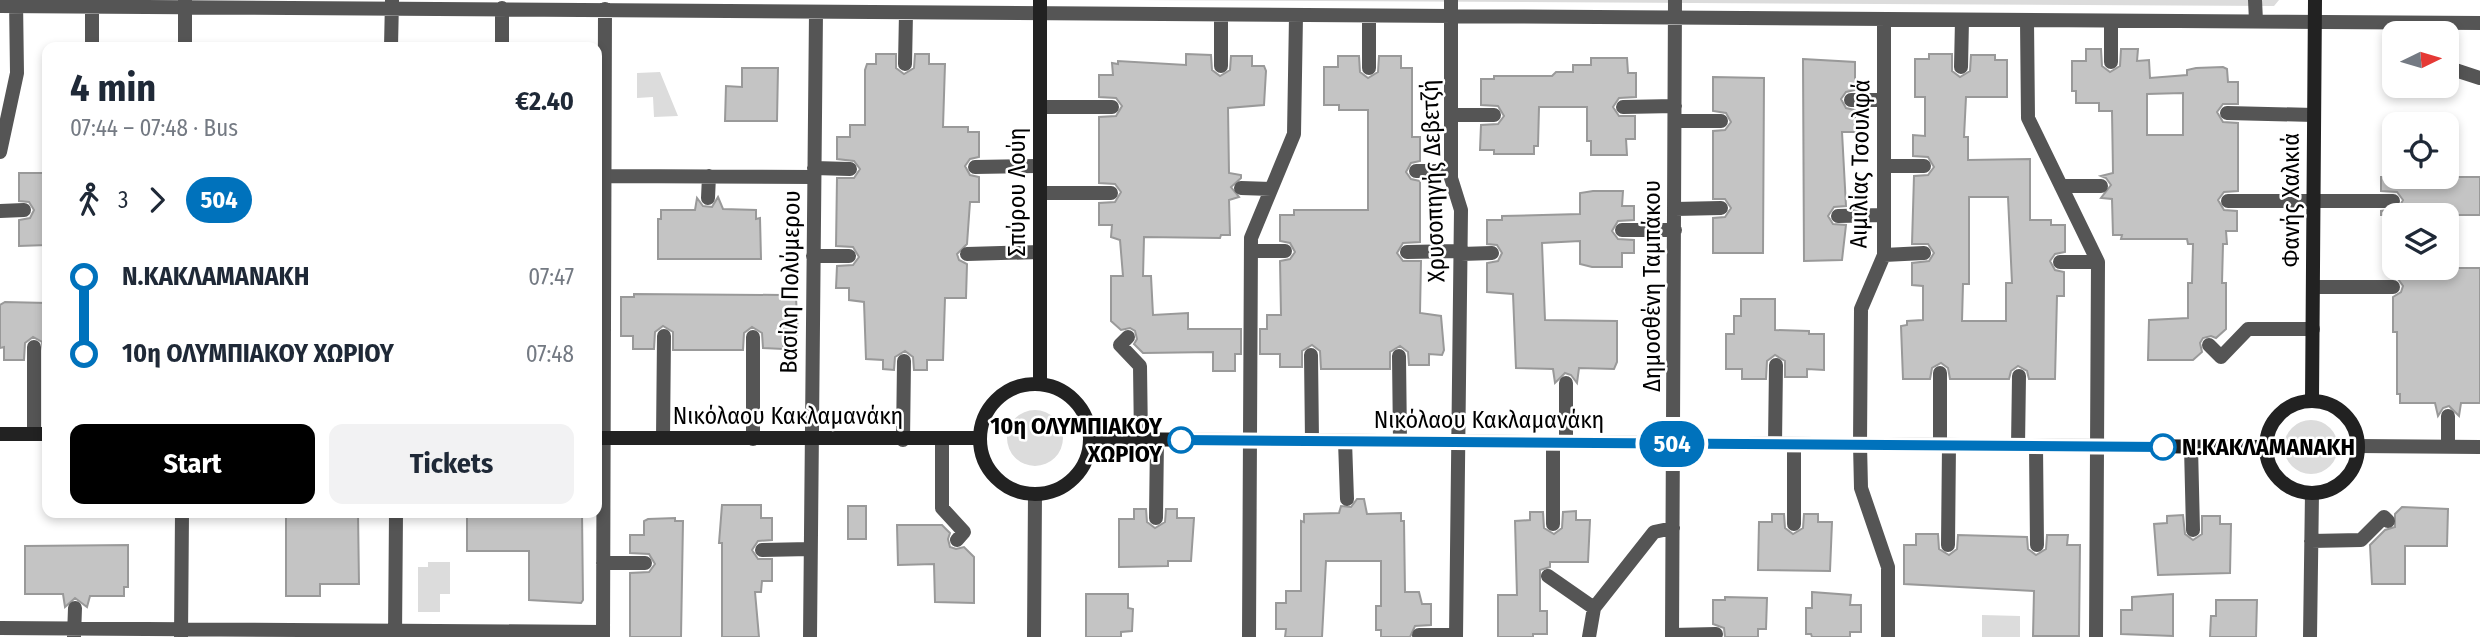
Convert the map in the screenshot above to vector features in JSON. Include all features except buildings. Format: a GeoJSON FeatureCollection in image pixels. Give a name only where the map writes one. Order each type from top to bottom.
{"type":"FeatureCollection","features":[{"type":"Feature","properties":{"kind":"street"},"geometry":{"type":"LineString","coordinates":[[1250,637],[1251,238],[1294,134],[1293,16],[1290,0]]}},
{"type":"Feature","properties":{"kind":"street","name":"Χρυσοπηγής Δεβετζή"},"geometry":{"type":"LineString","coordinates":[[1451,0],[1451,172],[1461,210],[1456,636]]}},
{"type":"Feature","properties":{"kind":"street","name":"Δημοσθένη Ταμπάκου"},"geometry":{"type":"LineString","coordinates":[[1672,636],[1675,0]]}},
{"type":"Feature","properties":{"kind":"street"},"geometry":{"type":"LineString","coordinates":[[2255,0],[2256,22]]}},
{"type":"Feature","properties":{"kind":"street","name":"Φανής Χαλκιά"},"geometry":{"type":"LineString","coordinates":[[2312,400],[2315,0]]}},
{"type":"Feature","properties":{"kind":"street"},"geometry":{"type":"LineString","coordinates":[[0,6],[16,3],[92,6],[392,4],[502,8],[783,6],[816,12],[1040,7],[1221,16],[2315,22],[2382,27]]}},
{"type":"Feature","properties":{"kind":"street"},"geometry":{"type":"LineString","coordinates":[[0,152],[17,72],[16,3]]}},
{"type":"Feature","properties":{"kind":"street"},"geometry":{"type":"LineString","coordinates":[[185,4],[185,42]]}},
{"type":"Feature","properties":{"kind":"street"},"geometry":{"type":"LineString","coordinates":[[391,42],[392,4]]}},
{"type":"Feature","properties":{"kind":"street"},"geometry":{"type":"LineString","coordinates":[[92,6],[92,42]]}},
{"type":"Feature","properties":{"kind":"street"},"geometry":{"type":"LineString","coordinates":[[610,6],[602,171],[709,176],[850,169]]}},
{"type":"Feature","properties":{"kind":"street","name":"Σπύρου Λούη"},"geometry":{"type":"LineString","coordinates":[[1040,7],[1040,383]]}},
{"type":"Feature","properties":{"kind":"street"},"geometry":{"type":"LineString","coordinates":[[502,8],[502,42]]}},
{"type":"Feature","properties":{"kind":"street","name":"Βασίλη Πολύμερου"},"geometry":{"type":"LineString","coordinates":[[810,637],[816,12]]}},
{"type":"Feature","properties":{"kind":"street"},"geometry":{"type":"LineString","coordinates":[[905,64],[906,12]]}},
{"type":"Feature","properties":{"kind":"street"},"geometry":{"type":"LineString","coordinates":[[1221,16],[1221,66]]}},
{"type":"Feature","properties":{"kind":"street"},"geometry":{"type":"LineString","coordinates":[[1369,16],[1369,68]]}},
{"type":"Feature","properties":{"kind":"street","name":"Αιμιλίας Τσουλφά"},"geometry":{"type":"LineString","coordinates":[[1884,20],[1884,255],[1861,309],[1860,444],[1861,488],[1888,567],[1888,637]]}},
{"type":"Feature","properties":{"kind":"street"},"geometry":{"type":"LineString","coordinates":[[1961,67],[1962,20]]}},
{"type":"Feature","properties":{"kind":"street"},"geometry":{"type":"LineString","coordinates":[[2027,20],[2028,118],[2098,262],[2096,637]]}},
{"type":"Feature","properties":{"kind":"street"},"geometry":{"type":"LineString","coordinates":[[2112,21],[2112,62]]}},
{"type":"Feature","properties":{"kind":"street"},"geometry":{"type":"LineString","coordinates":[[2459,24],[2480,23]]}},
{"type":"Feature","properties":{"kind":"street"},"geometry":{"type":"LineString","coordinates":[[2459,71],[2480,78]]}},
{"type":"Feature","properties":{"kind":"street"},"geometry":{"type":"LineString","coordinates":[[1851,100],[1884,100]]}},
{"type":"Feature","properties":{"kind":"street"},"geometry":{"type":"LineString","coordinates":[[1040,107],[1112,107]]}},
{"type":"Feature","properties":{"kind":"street"},"geometry":{"type":"LineString","coordinates":[[1623,107],[1721,121]]}},
{"type":"Feature","properties":{"kind":"street"},"geometry":{"type":"LineString","coordinates":[[2227,113],[2314,115]]}},
{"type":"Feature","properties":{"kind":"street"},"geometry":{"type":"LineString","coordinates":[[1451,115],[1494,115]]}},
{"type":"Feature","properties":{"kind":"street"},"geometry":{"type":"LineString","coordinates":[[975,167],[1040,166]]}},
{"type":"Feature","properties":{"kind":"street"},"geometry":{"type":"LineString","coordinates":[[1884,166],[1924,166]]}},
{"type":"Feature","properties":{"kind":"street"},"geometry":{"type":"LineString","coordinates":[[1416,172],[1451,172]]}},
{"type":"Feature","properties":{"kind":"street"},"geometry":{"type":"LineString","coordinates":[[708,198],[709,176]]}},
{"type":"Feature","properties":{"kind":"street"},"geometry":{"type":"LineString","coordinates":[[2061,187],[2101,186]]}},
{"type":"Feature","properties":{"kind":"street"},"geometry":{"type":"LineString","coordinates":[[1241,188],[1271,190]]}},
{"type":"Feature","properties":{"kind":"street"},"geometry":{"type":"LineString","coordinates":[[1040,193],[1111,193]]}},
{"type":"Feature","properties":{"kind":"street"},"geometry":{"type":"LineString","coordinates":[[2228,201],[2393,201]]}},
{"type":"Feature","properties":{"kind":"street"},"geometry":{"type":"LineString","coordinates":[[1675,209],[1720,208]]}},
{"type":"Feature","properties":{"kind":"street"},"geometry":{"type":"LineString","coordinates":[[0,211],[24,210]]}},
{"type":"Feature","properties":{"kind":"street"},"geometry":{"type":"LineString","coordinates":[[1838,216],[1884,215]]}},
{"type":"Feature","properties":{"kind":"street"},"geometry":{"type":"LineString","coordinates":[[1622,230],[1675,230]]}},
{"type":"Feature","properties":{"kind":"street"},"geometry":{"type":"LineString","coordinates":[[1251,251],[1285,251]]}},
{"type":"Feature","properties":{"kind":"street"},"geometry":{"type":"LineString","coordinates":[[1407,251],[1492,253]]}},
{"type":"Feature","properties":{"kind":"street"},"geometry":{"type":"LineString","coordinates":[[967,254],[1040,253]]}},
{"type":"Feature","properties":{"kind":"street"},"geometry":{"type":"LineString","coordinates":[[1884,255],[1924,253]]}},
{"type":"Feature","properties":{"kind":"street"},"geometry":{"type":"LineString","coordinates":[[813,256],[849,256]]}},
{"type":"Feature","properties":{"kind":"street"},"geometry":{"type":"LineString","coordinates":[[2060,262],[2098,262]]}},
{"type":"Feature","properties":{"kind":"street"},"geometry":{"type":"LineString","coordinates":[[2313,287],[2393,287]]}},
{"type":"Feature","properties":{"kind":"street"},"geometry":{"type":"LineString","coordinates":[[2209,345],[2221,357],[2248,329],[2313,329]]}},
{"type":"Feature","properties":{"kind":"street"},"geometry":{"type":"LineString","coordinates":[[663,438],[664,337]]}},
{"type":"Feature","properties":{"kind":"street"},"geometry":{"type":"LineString","coordinates":[[753,337],[753,439]]}},
{"type":"Feature","properties":{"kind":"street"},"geometry":{"type":"LineString","coordinates":[[1128,337],[1120,345],[1140,366],[1141,440]]}},
{"type":"Feature","properties":{"kind":"street"},"geometry":{"type":"LineString","coordinates":[[0,434],[41,434],[34,347]]}},
{"type":"Feature","properties":{"kind":"street"},"geometry":{"type":"LineString","coordinates":[[1311,355],[1312,441]]}},
{"type":"Feature","properties":{"kind":"street"},"geometry":{"type":"LineString","coordinates":[[1399,356],[1400,442]]}},
{"type":"Feature","properties":{"kind":"street"},"geometry":{"type":"LineString","coordinates":[[903,440],[904,361]]}},
{"type":"Feature","properties":{"kind":"street"},"geometry":{"type":"LineString","coordinates":[[1775,444],[1776,365]]}},
{"type":"Feature","properties":{"kind":"street"},"geometry":{"type":"LineString","coordinates":[[1940,373],[1948,545]]}},
{"type":"Feature","properties":{"kind":"street"},"geometry":{"type":"LineString","coordinates":[[2018,446],[2019,376]]}},
{"type":"Feature","properties":{"kind":"street"},"geometry":{"type":"LineString","coordinates":[[1040,383],[1059,389],[1075,401],[1086,417],[1090,439],[1088,453],[1081,469],[1069,482],[1054,491],[1035,494],[1003,484],[990,471],[981,455],[979,439],[984,415],[998,396],[1018,385],[1040,383]]}},
{"type":"Feature","properties":{"kind":"street"},"geometry":{"type":"LineString","coordinates":[[1553,524],[1566,383]]}},
{"type":"Feature","properties":{"kind":"street"},"geometry":{"type":"LineString","coordinates":[[2312,400],[2334,406],[2346,416],[2355,429],[2358,446],[2349,474],[2339,485],[2312,493],[2298,491],[2278,478],[2271,469],[2265,447],[2267,433],[2280,412],[2294,404],[2312,400]]}},
{"type":"Feature","properties":{"kind":"street"},"geometry":{"type":"LineString","coordinates":[[2448,416],[2448,447]]}},
{"type":"Feature","properties":{"kind":"street","name":"Νικόλαου Κακλαμανάκη"},"geometry":{"type":"LineString","coordinates":[[602,438],[979,439]]}},
{"type":"Feature","properties":{"kind":"street"},"geometry":{"type":"LineString","coordinates":[[942,439],[942,508],[964,532],[957,540]]}},
{"type":"Feature","properties":{"kind":"street","name":"Νικόλαου Κακλαμανάκη"},"geometry":{"type":"LineString","coordinates":[[1090,439],[2265,447]]}},
{"type":"Feature","properties":{"kind":"street"},"geometry":{"type":"LineString","coordinates":[[1156,518],[1157,440]]}},
{"type":"Feature","properties":{"kind":"street"},"geometry":{"type":"LineString","coordinates":[[1345,441],[1347,499]]}},
{"type":"Feature","properties":{"kind":"street"},"geometry":{"type":"LineString","coordinates":[[1794,444],[1794,524]]}},
{"type":"Feature","properties":{"kind":"street"},"geometry":{"type":"LineString","coordinates":[[2036,446],[2037,545]]}},
{"type":"Feature","properties":{"kind":"street"},"geometry":{"type":"LineString","coordinates":[[2358,446],[2480,447]]}},
{"type":"Feature","properties":{"kind":"street"},"geometry":{"type":"LineString","coordinates":[[2191,447],[2193,530]]}},
{"type":"Feature","properties":{"kind":"street"},"geometry":{"type":"LineString","coordinates":[[2311,637],[2312,493]]}},
{"type":"Feature","properties":{"kind":"street"},"geometry":{"type":"LineString","coordinates":[[1034,637],[1035,494]]}},
{"type":"Feature","properties":{"kind":"street"},"geometry":{"type":"LineString","coordinates":[[2311,541],[2361,540],[2384,517],[2388,521]]}},
{"type":"Feature","properties":{"kind":"street"},"geometry":{"type":"LineString","coordinates":[[181,633],[182,518]]}},
{"type":"Feature","properties":{"kind":"street"},"geometry":{"type":"LineString","coordinates":[[395,634],[396,518]]}},
{"type":"Feature","properties":{"kind":"street"},"geometry":{"type":"LineString","coordinates":[[0,628],[74,633],[603,635],[602,518]]}},
{"type":"Feature","properties":{"kind":"street"},"geometry":{"type":"LineString","coordinates":[[1589,637],[1594,608],[1654,533],[1673,528]]}},
{"type":"Feature","properties":{"kind":"street"},"geometry":{"type":"LineString","coordinates":[[762,550],[810,549]]}},
{"type":"Feature","properties":{"kind":"street"},"geometry":{"type":"LineString","coordinates":[[603,564],[645,563]]}},
{"type":"Feature","properties":{"kind":"street"},"geometry":{"type":"LineString","coordinates":[[1548,576],[1594,608]]}},
{"type":"Feature","properties":{"kind":"street"},"geometry":{"type":"LineString","coordinates":[[74,633],[75,608]]}},
{"type":"Feature","properties":{"kind":"street"},"geometry":{"type":"LineString","coordinates":[[1672,636],[1716,634]]}},
{"type":"Feature","properties":{"kind":"street"},"geometry":{"type":"LineString","coordinates":[[1419,635],[1456,636]]}},
{"type":"Feature","properties":{"kind":"street"},"geometry":{"type":"LineString","coordinates":[[1875,637],[1888,637]]}},
{"type":"Feature","properties":{"kind":"shaded area"},"geometry":{"type":"Polygon","coordinates":[[[1135,0],[2279,0],[2274,6],[1135,0]]]}},
{"type":"Feature","properties":{"kind":"shaded area"},"geometry":{"type":"Polygon","coordinates":[[[660,72],[678,116],[654,117],[653,97],[637,98],[637,73],[660,72]]]}},
{"type":"Feature","properties":{"kind":"shaded area"},"geometry":{"type":"Polygon","coordinates":[[[1035,410],[1046,412],[1055,418],[1061,427],[1061,449],[1055,458],[1046,464],[1035,466],[1024,464],[1015,458],[1009,449],[1007,438],[1009,427],[1015,418],[1024,412],[1035,410]]]}},
{"type":"Feature","properties":{"kind":"shaded area"},"geometry":{"type":"Polygon","coordinates":[[[2311,420],[2330,428],[2338,447],[2330,466],[2311,474],[2292,466],[2284,447],[2292,428],[2311,420]]]}},
{"type":"Feature","properties":{"kind":"shaded area"},"geometry":{"type":"Polygon","coordinates":[[[428,562],[450,562],[450,594],[440,594],[440,612],[418,612],[418,567],[428,567],[428,562]]]}},
{"type":"Feature","properties":{"kind":"shaded area"},"geometry":{"type":"Polygon","coordinates":[[[1982,615],[2020,616],[2020,637],[1982,637],[1982,615]]]}},
{"type":"Feature","properties":{"kind":"bus line","name":"504"},"geometry":{"type":"LineString","coordinates":[[1181,440],[2163,447]]}},
{"type":"Feature","properties":{"kind":"place","name":"10η ΟΛΥΜΠΙΑΚΟΥ ΧΩΡΙΟΥ"},"geometry":{"type":"Point","coordinates":[1181,440]}},
{"type":"Feature","properties":{"kind":"place","name":"Ν.ΚΑΚΛΑΜΑΝΑΚΗ"},"geometry":{"type":"Point","coordinates":[2163,447]}}]}
